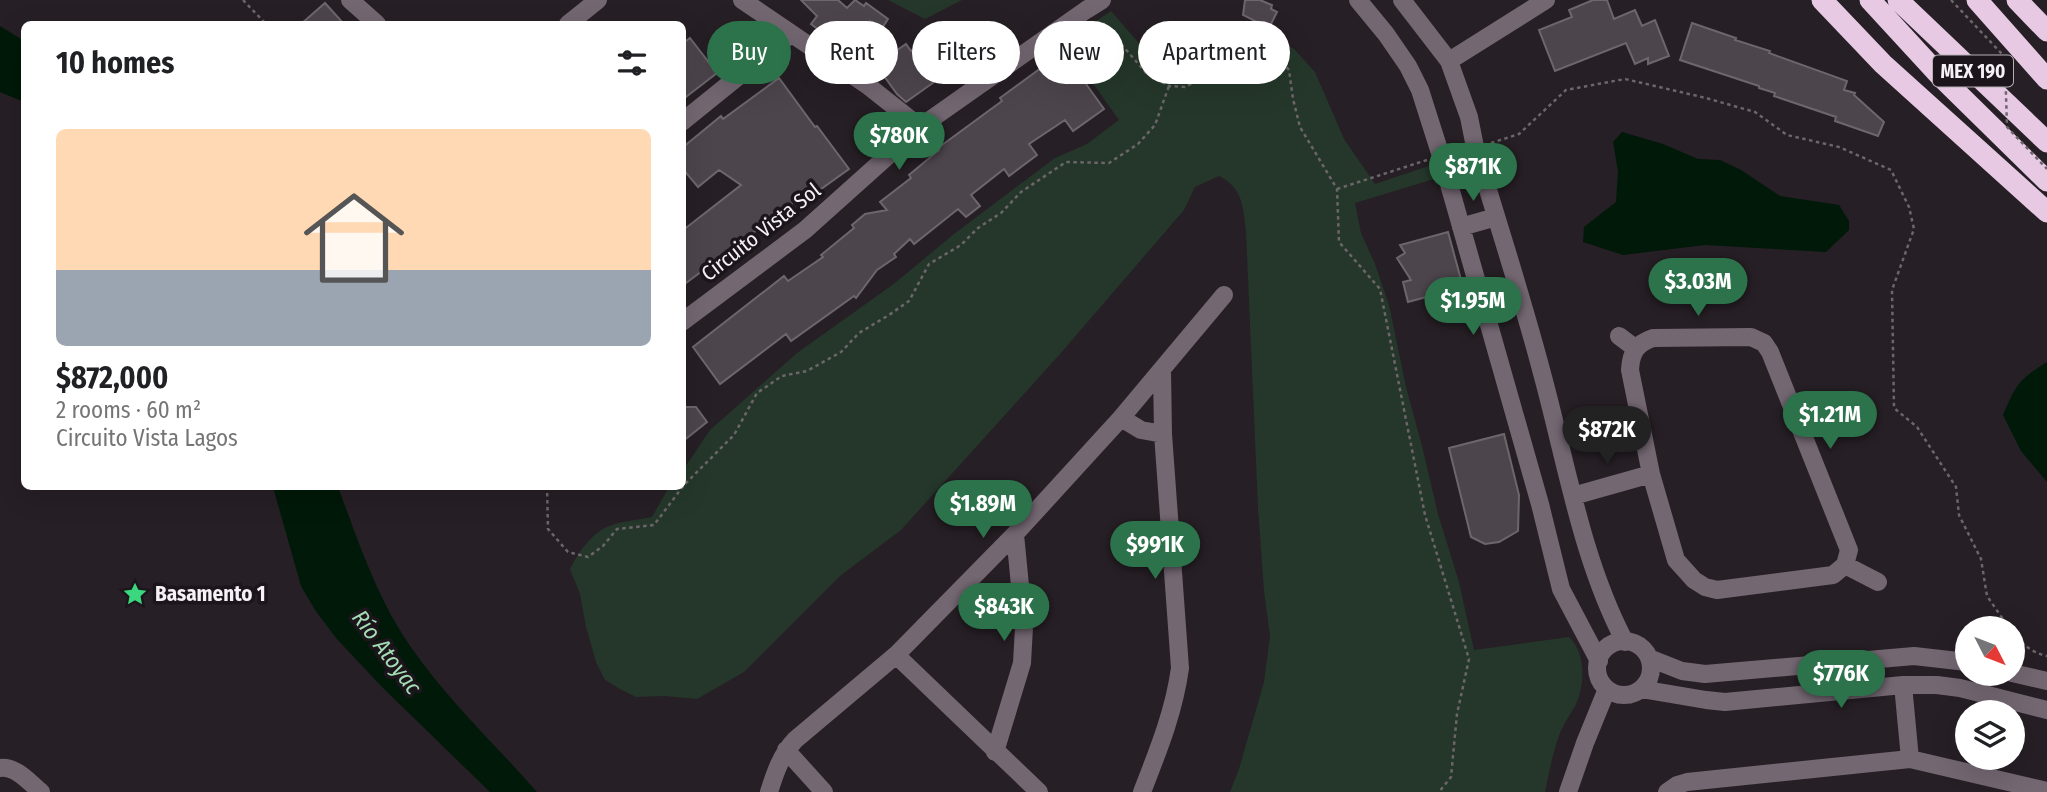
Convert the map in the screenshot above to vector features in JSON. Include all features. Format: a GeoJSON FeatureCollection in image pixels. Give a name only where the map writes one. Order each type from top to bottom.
{"type":"FeatureCollection","features":[{"type":"Feature","properties":{"kind":"highway"},"geometry":{"type":"LineString","coordinates":[[1822,0],[1883,64],[2047,212]]}},
{"type":"Feature","properties":{"kind":"highway"},"geometry":{"type":"LineString","coordinates":[[1870,0],[1939,75],[2047,181]]}},
{"type":"Feature","properties":{"kind":"highway","name":"MEX 190"},"geometry":{"type":"LineString","coordinates":[[1898,0],[2047,142]]}},
{"type":"Feature","properties":{"kind":"highway","name":"MEX 190"},"geometry":{"type":"LineString","coordinates":[[1978,0],[2047,79]]}},
{"type":"Feature","properties":{"kind":"highway"},"geometry":{"type":"LineString","coordinates":[[2017,0],[2047,31]]}},
{"type":"Feature","properties":{"kind":"street"},"geometry":{"type":"LineString","coordinates":[[572,21],[598,0]]}},
{"type":"Feature","properties":{"kind":"street"},"geometry":{"type":"LineString","coordinates":[[742,0],[772,21]]}},
{"type":"Feature","properties":{"kind":"street","name":"Circuito Vista Sol"},"geometry":{"type":"LineString","coordinates":[[686,319],[805,230],[920,127],[1102,0]]}},
{"type":"Feature","properties":{"kind":"street"},"geometry":{"type":"LineString","coordinates":[[1358,0],[1386,33],[1420,90],[1540,504],[1561,589],[1599,660],[1599,676],[1607,689],[1624,695],[1633,694],[1642,689],[1650,675],[1649,658]]}},
{"type":"Feature","properties":{"kind":"street"},"geometry":{"type":"LineString","coordinates":[[1402,0],[1449,61],[1469,117],[1475,148],[1543,376],[1573,496],[1601,591],[1625,642]]}},
{"type":"Feature","properties":{"kind":"street"},"geometry":{"type":"LineString","coordinates":[[1449,61],[1546,0]]}},
{"type":"Feature","properties":{"kind":"street"},"geometry":{"type":"LineString","coordinates":[[355,1],[374,21]]}},
{"type":"Feature","properties":{"kind":"street"},"geometry":{"type":"LineString","coordinates":[[791,34],[867,85],[920,127]]}},
{"type":"Feature","properties":{"kind":"street"},"geometry":{"type":"LineString","coordinates":[[686,119],[729,84]]}},
{"type":"Feature","properties":{"kind":"street"},"geometry":{"type":"LineString","coordinates":[[1461,227],[1496,217]]}},
{"type":"Feature","properties":{"kind":"street"},"geometry":{"type":"LineString","coordinates":[[769,792],[786,750],[795,740],[896,655],[1015,534],[1121,418],[1224,295]]}},
{"type":"Feature","properties":{"kind":"street"},"geometry":{"type":"LineString","coordinates":[[1619,336],[1635,348]]}},
{"type":"Feature","properties":{"kind":"street"},"geometry":{"type":"LineString","coordinates":[[1653,338],[1769,338],[1770,352],[1849,550],[1845,565],[1833,575],[1717,590],[1705,587],[1695,580],[1676,559],[1651,474],[1630,370],[1630,359],[1635,348],[1643,341],[1653,338]]}},
{"type":"Feature","properties":{"kind":"street"},"geometry":{"type":"LineString","coordinates":[[1142,792],[1167,727],[1180,668],[1163,433],[1162,370]]}},
{"type":"Feature","properties":{"kind":"street"},"geometry":{"type":"LineString","coordinates":[[1121,418],[1141,430],[1163,433]]}},
{"type":"Feature","properties":{"kind":"street"},"geometry":{"type":"LineString","coordinates":[[1573,496],[1651,474]]}},
{"type":"Feature","properties":{"kind":"street"},"geometry":{"type":"LineString","coordinates":[[995,752],[1022,663],[1024,627],[1015,534]]}},
{"type":"Feature","properties":{"kind":"street"},"geometry":{"type":"LineString","coordinates":[[1845,565],[1878,582]]}},
{"type":"Feature","properties":{"kind":"street"},"geometry":{"type":"LineString","coordinates":[[1599,660],[1609,647],[1625,642],[1639,646],[1649,658],[1682,671],[1705,674],[1914,656],[1955,661]]}},
{"type":"Feature","properties":{"kind":"street"},"geometry":{"type":"LineString","coordinates":[[896,655],[1039,792]]}},
{"type":"Feature","properties":{"kind":"street"},"geometry":{"type":"LineString","coordinates":[[1642,689],[1725,702],[1903,685],[1960,688],[2041,708],[2044,680],[2025,676]]}},
{"type":"Feature","properties":{"kind":"street"},"geometry":{"type":"LineString","coordinates":[[1903,685],[1910,759]]}},
{"type":"Feature","properties":{"kind":"street"},"geometry":{"type":"LineString","coordinates":[[1568,792],[1607,689]]}},
{"type":"Feature","properties":{"kind":"street"},"geometry":{"type":"LineString","coordinates":[[786,750],[824,792]]}},
{"type":"Feature","properties":{"kind":"street"},"geometry":{"type":"LineString","coordinates":[[1667,792],[1687,782],[1910,759],[2047,791]]}},
{"type":"Feature","properties":{"kind":"street"},"geometry":{"type":"LineString","coordinates":[[0,768],[4,766],[13,769],[41,792]]}},
{"type":"Feature","properties":{"kind":"path"},"geometry":{"type":"LineString","coordinates":[[243,0],[263,21]]}},
{"type":"Feature","properties":{"kind":"path"},"geometry":{"type":"LineString","coordinates":[[1951,0],[2001,54],[2006,63],[2007,127],[2047,169]]}},
{"type":"Feature","properties":{"kind":"path"},"geometry":{"type":"LineString","coordinates":[[1124,47],[1147,74],[1169,86],[1185,87],[1219,69],[1238,50],[1255,45],[1273,53],[1289,70],[1300,127],[1337,189],[1339,242],[1380,289],[1425,515],[1469,659],[1457,714],[1451,777],[1439,792]]}},
{"type":"Feature","properties":{"kind":"path"},"geometry":{"type":"LineString","coordinates":[[1501,141],[1519,134],[1566,90],[1625,79],[1755,112],[1787,135],[1839,147],[1891,170],[1909,207],[1914,229],[1892,290],[1894,408],[1917,427],[1956,487],[1959,515],[1981,559],[1986,596],[2000,616]]}},
{"type":"Feature","properties":{"kind":"path"},"geometry":{"type":"LineString","coordinates":[[686,483],[734,435],[757,393],[782,376],[807,371],[841,352],[859,333],[909,301],[929,264],[961,245],[978,228],[1001,213],[1021,192],[1066,162],[1109,163],[1138,145],[1155,125],[1169,86]]}},
{"type":"Feature","properties":{"kind":"path"},"geometry":{"type":"LineString","coordinates":[[1337,189],[1415,163]]}},
{"type":"Feature","properties":{"kind":"path"},"geometry":{"type":"LineString","coordinates":[[547,490],[548,529],[568,552],[588,557],[603,546],[617,530],[654,525],[680,490]]}},
{"type":"Feature","properties":{"kind":"path"},"geometry":{"type":"LineString","coordinates":[[2025,646],[2047,656]]}},
{"type":"Feature","properties":{"kind":"shaded area"},"geometry":{"type":"Polygon","coordinates":[[[888,0],[962,0],[925,19],[888,0]]]}},
{"type":"Feature","properties":{"kind":"shaded area"},"geometry":{"type":"Polygon","coordinates":[[[1111,11],[1120,21],[1096,21],[1111,11]]]}},
{"type":"Feature","properties":{"kind":"shaded area"},"geometry":{"type":"Polygon","coordinates":[[[1124,26],[1138,42],[1138,84],[1290,84],[1290,47],[1315,72],[1344,139],[1375,184],[1432,165],[1434,179],[1355,203],[1361,233],[1389,305],[1406,387],[1438,514],[1459,582],[1474,650],[1569,637],[1579,651],[1581,688],[1558,740],[1545,792],[1230,792],[1264,682],[1270,636],[1258,508],[1246,231],[1237,192],[1219,176],[1195,187],[1184,210],[1060,354],[901,530],[840,576],[744,672],[697,699],[636,697],[605,680],[596,662],[580,594],[570,569],[590,539],[607,527],[652,517],[667,490],[686,490],[686,466],[710,430],[797,353],[895,283],[954,234],[1055,158],[1087,144],[1119,120],[1093,84],[1124,84],[1124,26]]]}},
{"type":"Feature","properties":{"kind":"water"},"geometry":{"type":"Polygon","coordinates":[[[0,26],[21,39],[21,101],[0,92],[0,26]]]}},
{"type":"Feature","properties":{"kind":"water"},"geometry":{"type":"Polygon","coordinates":[[[1622,132],[1663,144],[1698,159],[1720,160],[1741,170],[1780,196],[1839,205],[1849,221],[1849,230],[1826,252],[1705,245],[1623,255],[1583,242],[1584,227],[1616,202],[1618,171],[1613,142],[1622,132]]]}},
{"type":"Feature","properties":{"kind":"water"},"geometry":{"type":"Polygon","coordinates":[[[2047,362],[2047,482],[2021,451],[2003,415],[2019,384],[2047,362]]]}},
{"type":"Feature","properties":{"kind":"water","name":"Río Atoyac"},"geometry":{"type":"Polygon","coordinates":[[[274,490],[339,490],[376,584],[406,640],[440,685],[537,792],[490,792],[383,688],[336,638],[301,586],[274,490]]]}},
{"type":"Feature","properties":{"kind":"building"},"geometry":{"type":"Polygon","coordinates":[[[801,0],[838,0],[847,8],[855,0],[864,6],[866,3],[888,19],[813,21],[817,16],[801,0]]]}},
{"type":"Feature","properties":{"kind":"building"},"geometry":{"type":"Polygon","coordinates":[[[1245,0],[1260,0],[1272,5],[1271,9],[1277,12],[1272,21],[1255,21],[1243,15],[1245,0]]]}},
{"type":"Feature","properties":{"kind":"building"},"geometry":{"type":"Polygon","coordinates":[[[1593,0],[1607,0],[1614,19],[1635,10],[1642,26],[1655,20],[1669,56],[1648,64],[1648,58],[1635,64],[1626,43],[1555,71],[1539,30],[1572,17],[1569,10],[1593,0]]]}},
{"type":"Feature","properties":{"kind":"building"},"geometry":{"type":"Polygon","coordinates":[[[325,3],[341,21],[304,21],[325,3]]]}},
{"type":"Feature","properties":{"kind":"building"},"geometry":{"type":"Polygon","coordinates":[[[1692,23],[1847,81],[1844,90],[1855,93],[1854,95],[1884,122],[1878,136],[1835,121],[1836,117],[1774,96],[1775,93],[1759,86],[1680,60],[1692,23]]]}},
{"type":"Feature","properties":{"kind":"building"},"geometry":{"type":"Polygon","coordinates":[[[690,38],[707,60],[707,81],[686,97],[686,41],[690,38]]]}},
{"type":"Feature","properties":{"kind":"building"},"geometry":{"type":"Polygon","coordinates":[[[906,44],[911,51],[912,84],[931,84],[906,102],[890,84],[898,84],[898,50],[906,44]]]}},
{"type":"Feature","properties":{"kind":"building"},"geometry":{"type":"Polygon","coordinates":[[[1034,73],[1034,84],[1086,84],[1104,109],[1073,131],[1065,120],[1029,144],[1037,155],[1009,176],[1004,169],[971,195],[980,206],[966,217],[958,209],[914,244],[910,239],[894,254],[896,257],[877,270],[856,298],[854,296],[791,341],[786,334],[720,384],[693,347],[784,276],[788,281],[823,257],[821,255],[854,228],[852,225],[865,214],[887,210],[880,202],[911,178],[909,175],[939,150],[938,148],[1002,101],[1000,98],[1034,73]]]}},
{"type":"Feature","properties":{"kind":"building"},"geometry":{"type":"Polygon","coordinates":[[[771,84],[783,84],[849,169],[800,204],[797,200],[686,283],[686,228],[741,185],[719,170],[698,187],[686,173],[686,145],[721,116],[723,119],[771,84]]]}},
{"type":"Feature","properties":{"kind":"building"},"geometry":{"type":"Polygon","coordinates":[[[1448,232],[1463,287],[1408,302],[1403,282],[1411,280],[1397,258],[1405,253],[1400,245],[1448,232]]]}},
{"type":"Feature","properties":{"kind":"building"},"geometry":{"type":"Polygon","coordinates":[[[686,407],[696,407],[707,422],[686,439],[686,407]]]}},
{"type":"Feature","properties":{"kind":"building"},"geometry":{"type":"Polygon","coordinates":[[[1504,434],[1519,495],[1518,531],[1499,542],[1485,544],[1471,537],[1449,448],[1504,434]]]}},
{"type":"Feature","properties":{"kind":"place","name":"Basamento 1"},"geometry":{"type":"Point","coordinates":[135,594]}}]}
